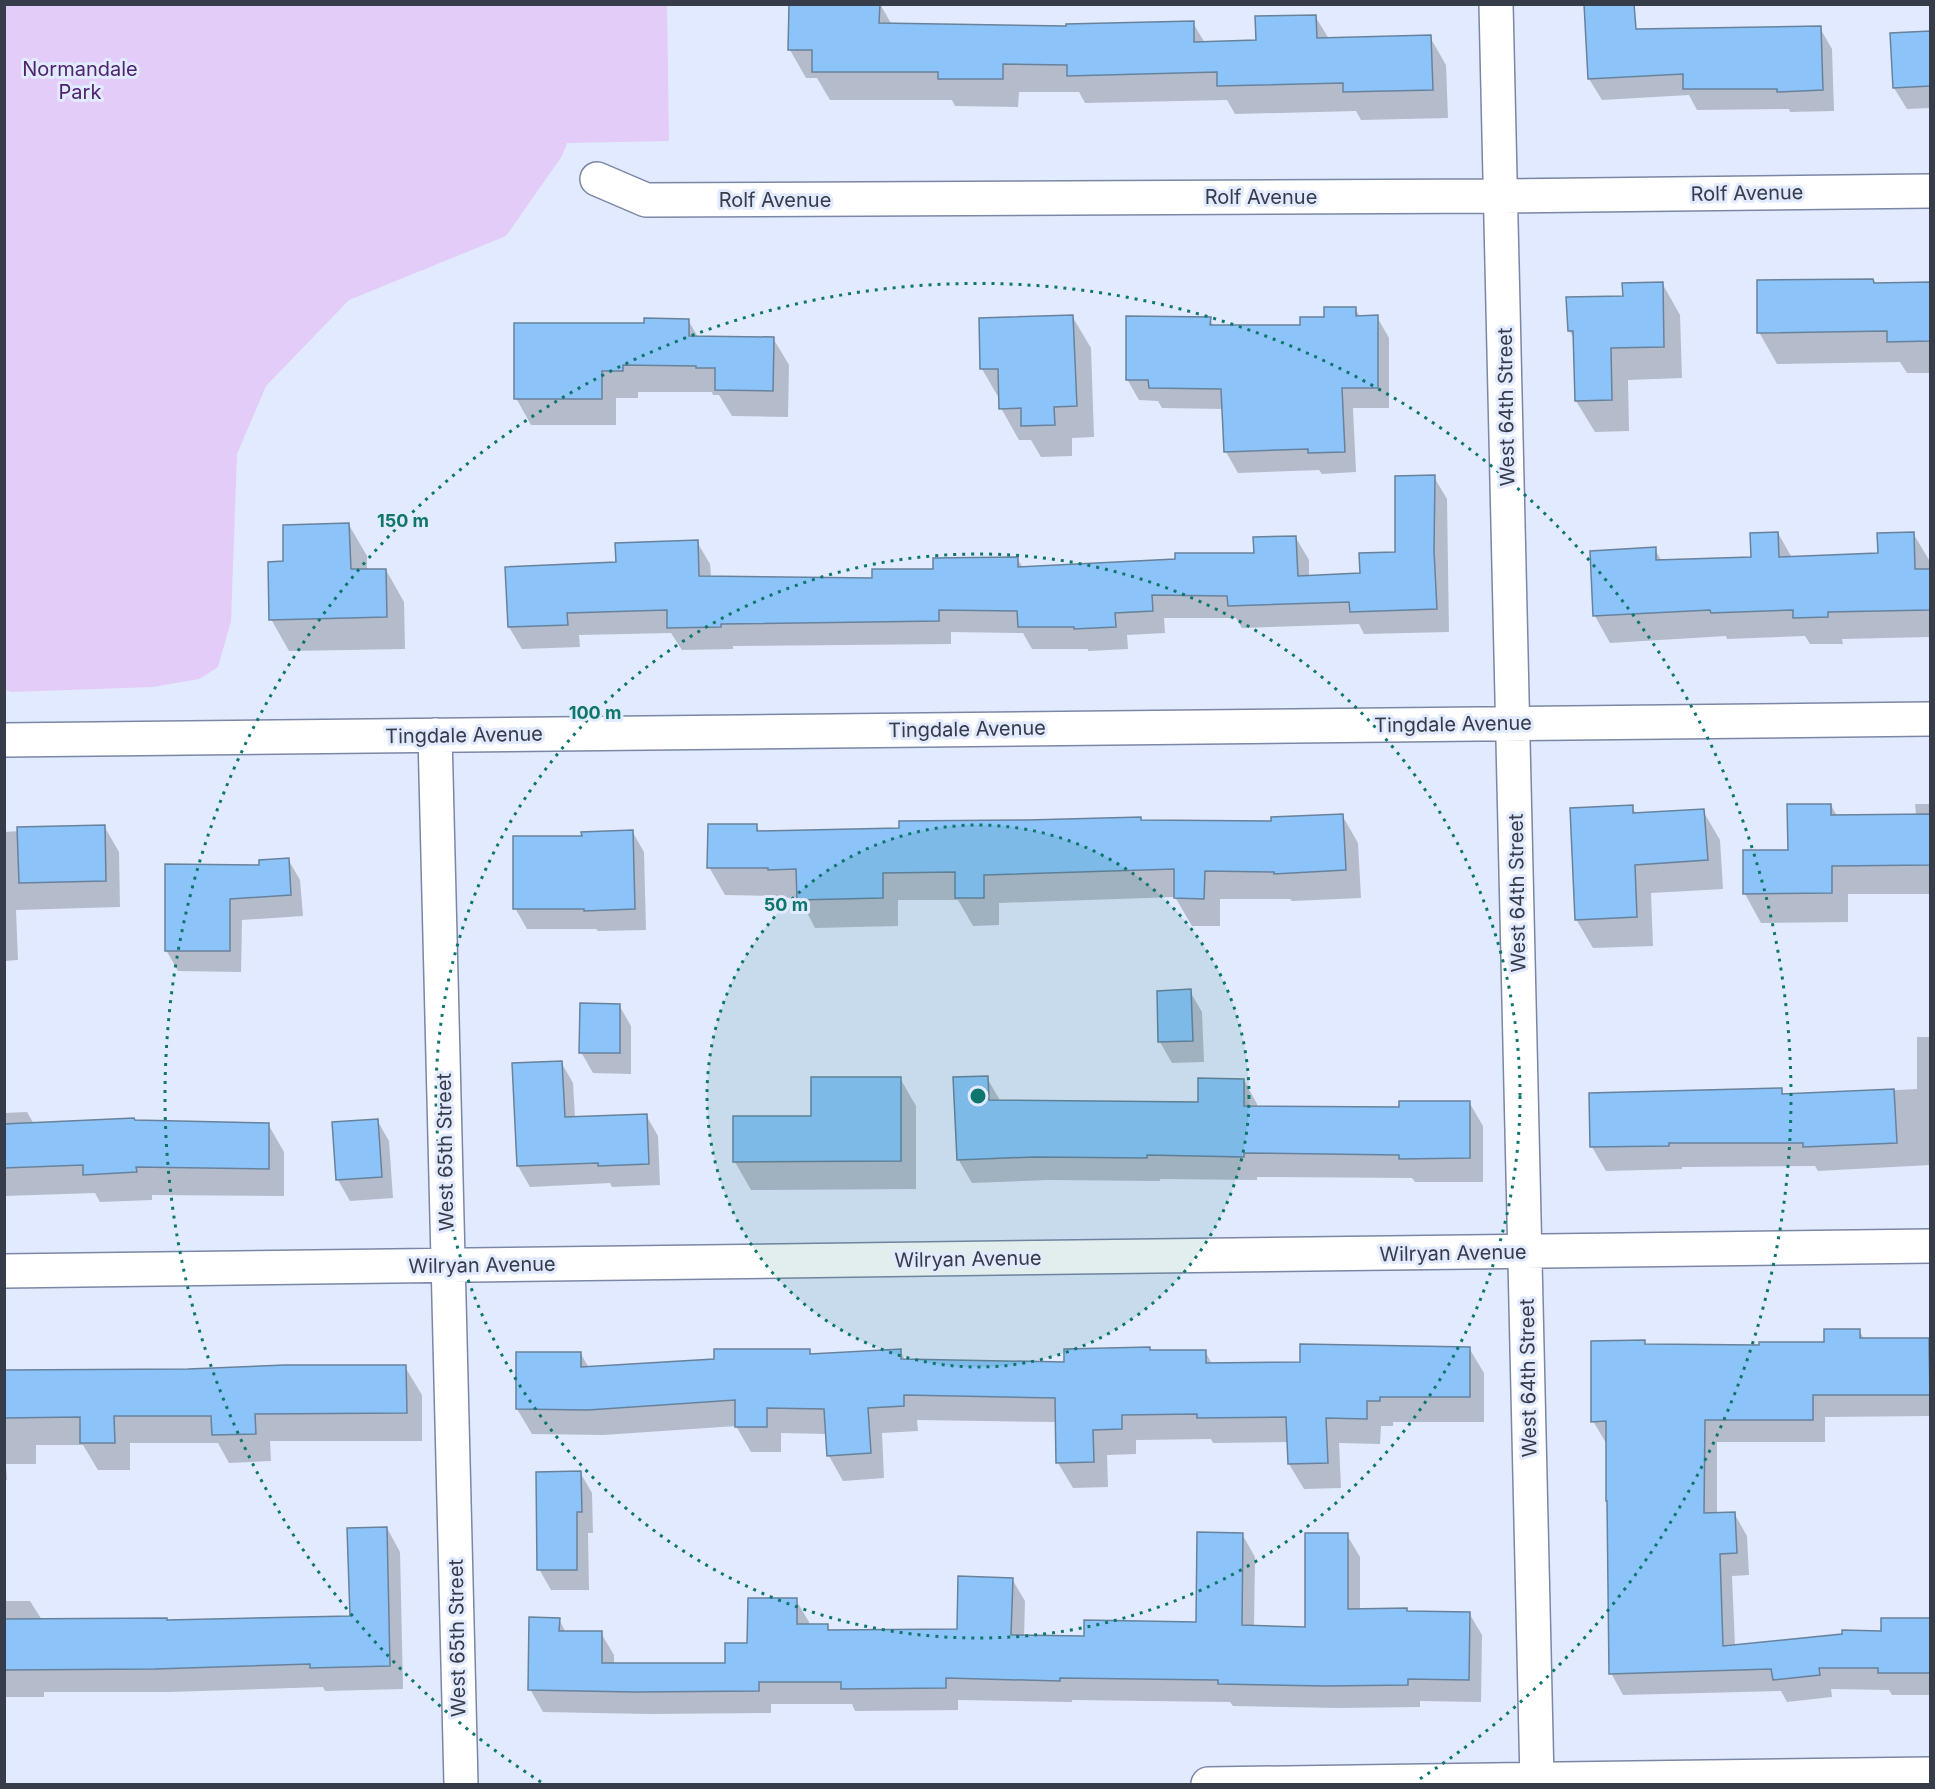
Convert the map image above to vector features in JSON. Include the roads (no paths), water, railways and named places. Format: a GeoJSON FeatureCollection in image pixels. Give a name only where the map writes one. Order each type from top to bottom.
{"type":"FeatureCollection","features":[{"type":"Feature","properties":{"kind":"street","name":"West 64th Street"},"geometry":{"type":"LineString","coordinates":[[1496,4],[1537,1781]]}},
{"type":"Feature","properties":{"kind":"street","name":"Rolf Avenue"},"geometry":{"type":"LineString","coordinates":[[597,178],[646,200],[1501,196],[1930,191]]}},
{"type":"Feature","properties":{"kind":"street","name":"Tingdale Avenue"},"geometry":{"type":"LineString","coordinates":[[4,740],[1930,719]]}},
{"type":"Feature","properties":{"kind":"street","name":"West 65th Street"},"geometry":{"type":"LineString","coordinates":[[435,735],[461,1785]]}},
{"type":"Feature","properties":{"kind":"street","name":"Wilryan Avenue"},"geometry":{"type":"LineString","coordinates":[[4,1271],[1930,1246]]}},
{"type":"Feature","properties":{"kind":"street"},"geometry":{"type":"LineString","coordinates":[[1208,1785],[1930,1774]]}},
{"type":"Feature","properties":{"kind":"park label","name":"Normandale Park"},"geometry":{"type":"Point","coordinates":[80,80]}}]}
